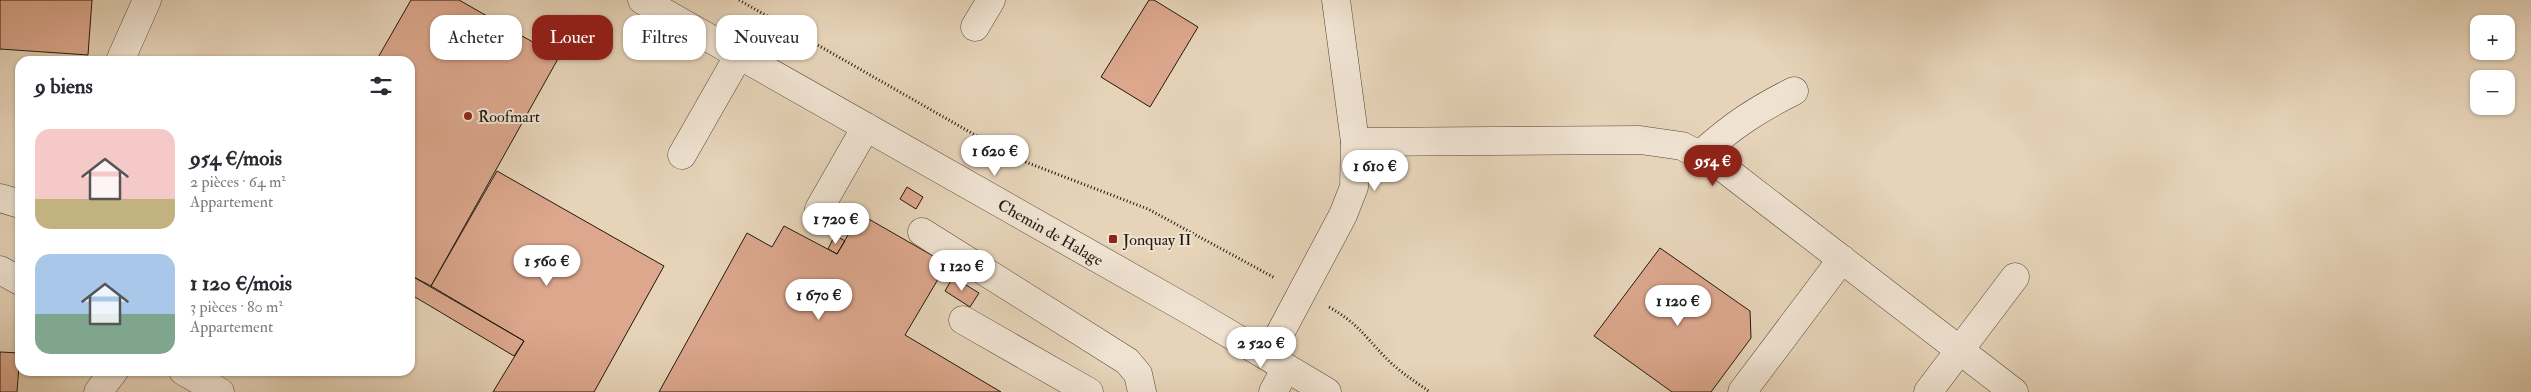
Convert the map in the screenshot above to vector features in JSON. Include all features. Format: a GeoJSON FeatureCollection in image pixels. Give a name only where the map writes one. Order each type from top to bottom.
{"type":"FeatureCollection","features":[{"type":"Feature","properties":{"kind":"street"},"geometry":{"type":"LineString","coordinates":[[122,56],[147,0]]}},
{"type":"Feature","properties":{"kind":"street","name":"Chemin de Halage"},"geometry":{"type":"LineString","coordinates":[[642,0],[716,42]]}},
{"type":"Feature","properties":{"kind":"street"},"geometry":{"type":"LineString","coordinates":[[975,27],[991,0]]}},
{"type":"Feature","properties":{"kind":"street"},"geometry":{"type":"LineString","coordinates":[[1272,392],[1277,362],[1302,292],[1343,215],[1354,187],[1355,142],[1336,0]]}},
{"type":"Feature","properties":{"kind":"street"},"geometry":{"type":"LineString","coordinates":[[682,155],[736,60]]}},
{"type":"Feature","properties":{"kind":"street","name":"Chemin de Halage"},"geometry":{"type":"LineString","coordinates":[[748,60],[1327,392]]}},
{"type":"Feature","properties":{"kind":"street"},"geometry":{"type":"LineString","coordinates":[[1701,154],[1733,126],[1759,108],[1794,91]]}},
{"type":"Feature","properties":{"kind":"street"},"geometry":{"type":"LineString","coordinates":[[819,209],[866,127]]}},
{"type":"Feature","properties":{"kind":"street"},"geometry":{"type":"LineString","coordinates":[[1355,142],[1640,140],[1682,146],[1701,154],[1722,167],[2014,392]]}},
{"type":"Feature","properties":{"kind":"street"},"geometry":{"type":"LineString","coordinates":[[0,198],[15,202]]}},
{"type":"Feature","properties":{"kind":"street"},"geometry":{"type":"LineString","coordinates":[[922,232],[1127,361],[1138,374],[1142,392]]}},
{"type":"Feature","properties":{"kind":"street"},"geometry":{"type":"LineString","coordinates":[[1742,392],[1842,259]]}},
{"type":"Feature","properties":{"kind":"street"},"geometry":{"type":"LineString","coordinates":[[0,270],[15,278]]}},
{"type":"Feature","properties":{"kind":"street"},"geometry":{"type":"LineString","coordinates":[[1928,392],[2015,277]]}},
{"type":"Feature","properties":{"kind":"street"},"geometry":{"type":"LineString","coordinates":[[963,320],[1089,392]]}},
{"type":"Feature","properties":{"kind":"street"},"geometry":{"type":"LineString","coordinates":[[98,392],[110,376]]}},
{"type":"Feature","properties":{"kind":"street"},"geometry":{"type":"LineString","coordinates":[[192,376],[220,392]]}},
{"type":"Feature","properties":{"kind":"path"},"geometry":{"type":"LineString","coordinates":[[739,0],[1003,151],[1023,161],[1148,209],[1346,316],[1363,330],[1384,356],[1403,374],[1430,392]]}},
{"type":"Feature","properties":{"kind":"building"},"geometry":{"type":"Polygon","coordinates":[[[0,0],[92,0],[88,55],[0,49],[0,0]]]}},
{"type":"Feature","properties":{"kind":"building","name":"Roofmart"},"geometry":{"type":"Polygon","coordinates":[[[411,0],[459,0],[485,15],[430,15],[430,60],[522,60],[522,36],[532,42],[532,60],[557,60],[431,286],[415,278],[415,56],[379,56],[411,0]]]}},
{"type":"Feature","properties":{"kind":"building"},"geometry":{"type":"Polygon","coordinates":[[[1149,0],[1154,0],[1198,27],[1150,107],[1101,77],[1149,0]]]}},
{"type":"Feature","properties":{"kind":"building"},"geometry":{"type":"Polygon","coordinates":[[[497,171],[664,266],[594,392],[493,392],[524,341],[431,286],[497,171]]]}},
{"type":"Feature","properties":{"kind":"building"},"geometry":{"type":"Polygon","coordinates":[[[907,187],[923,197],[916,209],[900,199],[907,187]]]}},
{"type":"Feature","properties":{"kind":"building"},"geometry":{"type":"Polygon","coordinates":[[[860,214],[947,264],[905,335],[1001,392],[659,392],[747,233],[772,247],[784,226],[837,254],[860,214]]]}},
{"type":"Feature","properties":{"kind":"building"},"geometry":{"type":"Polygon","coordinates":[[[835,235],[845,241],[837,254],[828,249],[835,235]]]}},
{"type":"Feature","properties":{"kind":"building"},"geometry":{"type":"Polygon","coordinates":[[[1660,248],[1750,311],[1751,338],[1711,392],[1672,392],[1594,336],[1660,248]]]}},
{"type":"Feature","properties":{"kind":"building"},"geometry":{"type":"Polygon","coordinates":[[[953,277],[979,293],[970,307],[945,291],[953,277]]]}},
{"type":"Feature","properties":{"kind":"building"},"geometry":{"type":"Polygon","coordinates":[[[415,278],[524,341],[514,356],[415,297],[415,278]]]}},
{"type":"Feature","properties":{"kind":"building"},"geometry":{"type":"Polygon","coordinates":[[[0,352],[15,353],[15,376],[18,376],[17,392],[0,392],[0,352]]]}},
{"type":"Feature","properties":{"kind":"place","name":"Roofmart"},"geometry":{"type":"Point","coordinates":[468,116]}},
{"type":"Feature","properties":{"kind":"place","name":"Jonquay II"},"geometry":{"type":"Point","coordinates":[1113,239]}}]}
